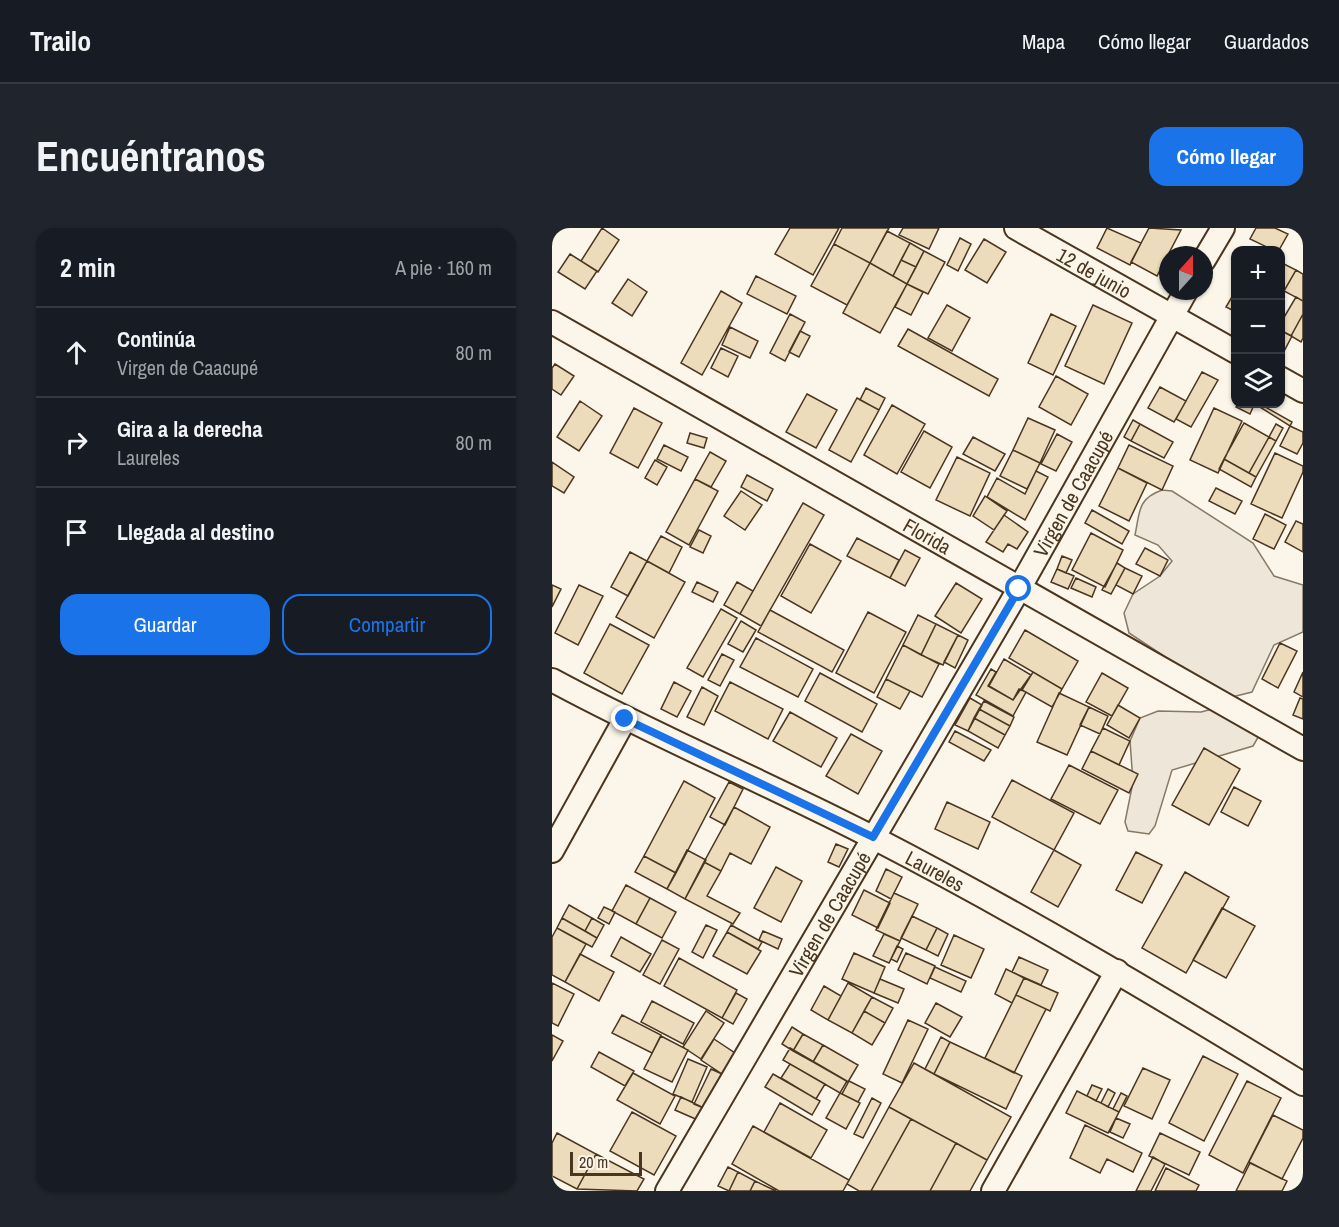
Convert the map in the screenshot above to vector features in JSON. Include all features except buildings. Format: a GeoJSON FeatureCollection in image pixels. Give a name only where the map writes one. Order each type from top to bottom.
{"type":"FeatureCollection","features":[{"type":"Feature","properties":{"kind":"street","name":"12 de junio"},"geometry":{"type":"LineString","coordinates":[[1016,228],[1231,349]]}},
{"type":"Feature","properties":{"kind":"street"},"geometry":{"type":"LineString","coordinates":[[1212,246],[1223,228]]}},
{"type":"Feature","properties":{"kind":"street","name":"Virgen de Caacupé"},"geometry":{"type":"LineString","coordinates":[[667,1191],[1019,589],[1181,300]]}},
{"type":"Feature","properties":{"kind":"street","name":"Florida"},"geometry":{"type":"LineString","coordinates":[[552,322],[1303,749]]}},
{"type":"Feature","properties":{"kind":"street"},"geometry":{"type":"LineString","coordinates":[[1285,380],[1303,391]]}},
{"type":"Feature","properties":{"kind":"street","name":"Laureles"},"geometry":{"type":"LineString","coordinates":[[552,680],[625,719],[873,837],[1117,971],[1303,1084]]}},
{"type":"Feature","properties":{"kind":"street"},"geometry":{"type":"LineString","coordinates":[[552,851],[625,719]]}},
{"type":"Feature","properties":{"kind":"street"},"geometry":{"type":"LineString","coordinates":[[993,1191],[1117,971]]}},
{"type":"Feature","properties":{"kind":"shaded area"},"geometry":{"type":"Polygon","coordinates":[[[1162,490],[1172,491],[1253,543],[1274,576],[1303,585],[1303,632],[1274,645],[1252,692],[1232,697],[1223,695],[1129,633],[1124,613],[1133,594],[1160,576],[1172,561],[1158,545],[1135,535],[1139,513],[1144,502],[1162,490]]]}},
{"type":"Feature","properties":{"kind":"shaded area"},"geometry":{"type":"Polygon","coordinates":[[[1235,703],[1263,729],[1253,746],[1172,770],[1155,826],[1149,834],[1128,831],[1125,822],[1133,782],[1130,741],[1140,718],[1158,711],[1201,712],[1235,703]]]}},
{"type":"Feature","properties":{"kind":"route"},"geometry":{"type":"LineString","coordinates":[[625,719],[873,837],[1019,589]]}}]}
